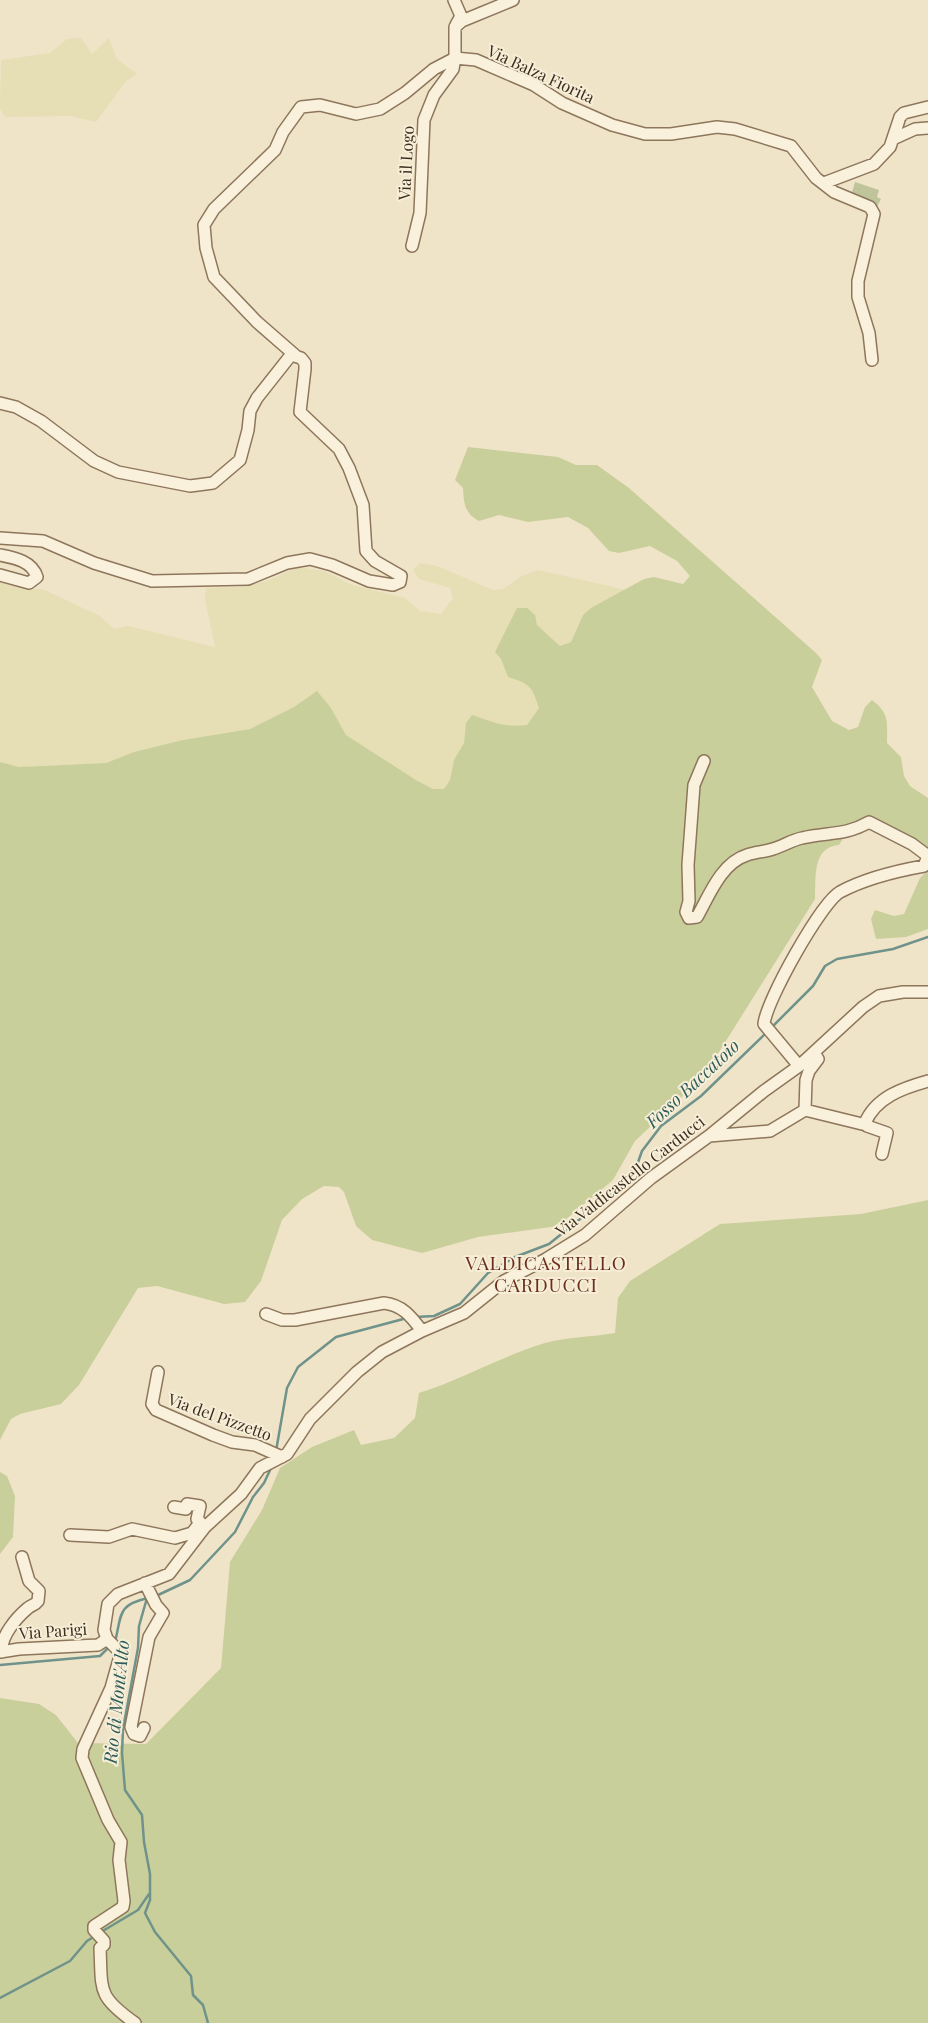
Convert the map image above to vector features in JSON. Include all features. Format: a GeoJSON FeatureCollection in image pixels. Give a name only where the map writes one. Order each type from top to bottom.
{"type":"FeatureCollection","features":[{"type":"Feature","properties":{"kind":"street"},"geometry":{"type":"LineString","coordinates":[[0,538],[43,541],[94,563],[152,581],[248,579],[287,563],[310,559],[332,565],[369,581],[393,585],[400,582],[401,576],[375,561],[366,551],[363,505],[349,468],[339,449],[300,412],[305,363],[257,322],[214,277],[206,248],[204,225],[214,209],[275,150],[283,132],[301,107],[320,104],[356,114],[380,110],[405,93],[434,69],[455,58],[456,27],[460,16],[454,0]]}},
{"type":"Feature","properties":{"kind":"street"},"geometry":{"type":"LineString","coordinates":[[456,27],[462,21],[513,0]]}},
{"type":"Feature","properties":{"kind":"street","name":"Via Balza Fiorita"},"geometry":{"type":"LineString","coordinates":[[455,58],[476,60],[512,74],[562,103],[612,124],[645,134],[671,134],[717,127],[735,129],[791,146],[816,178],[834,192],[870,207],[874,214],[858,281],[858,297],[868,333],[872,360]]}},
{"type":"Feature","properties":{"kind":"street","name":"Via il Logo"},"geometry":{"type":"LineString","coordinates":[[412,246],[420,213],[424,120],[434,96],[453,69],[455,58]]}},
{"type":"Feature","properties":{"kind":"street"},"geometry":{"type":"LineString","coordinates":[[824,183],[874,164],[883,157],[893,139],[900,117],[904,114],[928,108]]}},
{"type":"Feature","properties":{"kind":"street"},"geometry":{"type":"LineString","coordinates":[[893,139],[915,129],[928,128]]}},
{"type":"Feature","properties":{"kind":"street"},"geometry":{"type":"LineString","coordinates":[[0,402],[16,407],[41,421],[94,461],[118,472],[190,486],[213,483],[240,460],[248,430],[250,411],[262,391],[294,355]]}},
{"type":"Feature","properties":{"kind":"street"},"geometry":{"type":"LineString","coordinates":[[0,555],[23,560],[34,569],[37,577],[29,583],[0,575]]}},
{"type":"Feature","properties":{"kind":"street"},"geometry":{"type":"LineString","coordinates":[[704,761],[694,785],[688,865],[689,901],[686,912],[689,918],[697,917],[712,886],[734,862],[745,855],[772,849],[802,838],[856,830],[869,822],[912,844],[928,856],[924,866],[897,870],[838,893],[803,941],[786,970],[765,1017],[768,1031],[799,1066]]}},
{"type":"Feature","properties":{"kind":"street","name":"Via Valdicastello Carducci"},"geometry":{"type":"LineString","coordinates":[[135,2023],[111,2004],[102,1992],[100,1983],[100,1948],[104,1945],[104,1941],[94,1930],[94,1926],[123,1907],[124,1901],[119,1860],[121,1842],[108,1820],[82,1758],[83,1749],[96,1725],[113,1681],[120,1656],[104,1630],[108,1604],[118,1594],[146,1585],[169,1574],[202,1526],[241,1494],[260,1468],[287,1454],[310,1419],[357,1372],[382,1352],[418,1326],[464,1314],[504,1281],[546,1259],[585,1235],[651,1178],[709,1136],[764,1091],[815,1053],[863,1007],[879,996],[903,992],[928,992]]}},
{"type":"Feature","properties":{"kind":"street"},"geometry":{"type":"LineString","coordinates":[[805,1110],[806,1080],[809,1071],[818,1059],[815,1053]]}},
{"type":"Feature","properties":{"kind":"street"},"geometry":{"type":"LineString","coordinates":[[865,1123],[873,1108],[895,1092],[928,1082]]}},
{"type":"Feature","properties":{"kind":"street"},"geometry":{"type":"LineString","coordinates":[[709,1136],[770,1131],[805,1110],[859,1124],[865,1123]]}},
{"type":"Feature","properties":{"kind":"street"},"geometry":{"type":"LineString","coordinates":[[865,1123],[867,1126],[887,1133],[882,1154]]}},
{"type":"Feature","properties":{"kind":"street"},"geometry":{"type":"LineString","coordinates":[[266,1314],[282,1320],[295,1320],[384,1303],[394,1304],[405,1310],[418,1326]]}},
{"type":"Feature","properties":{"kind":"street","name":"Via del Pizzetto"},"geometry":{"type":"LineString","coordinates":[[158,1372],[152,1404],[156,1410],[213,1435],[255,1446],[282,1457]]}},
{"type":"Feature","properties":{"kind":"street"},"geometry":{"type":"LineString","coordinates":[[70,1535],[109,1537],[132,1529],[175,1538],[192,1533],[202,1526],[198,1519],[200,1506],[187,1504],[186,1509],[174,1507]]}},
{"type":"Feature","properties":{"kind":"street"},"geometry":{"type":"LineString","coordinates":[[1,1652],[1,1645],[7,1633],[22,1614],[38,1601],[39,1591],[30,1582],[22,1557]]}},
{"type":"Feature","properties":{"kind":"street"},"geometry":{"type":"LineString","coordinates":[[144,1728],[140,1736],[134,1734],[131,1727],[149,1637],[163,1613],[156,1605],[146,1585]]}},
{"type":"Feature","properties":{"kind":"street","name":"Via Parigi"},"geometry":{"type":"LineString","coordinates":[[1,1652],[19,1649],[98,1645],[110,1642]]}},
{"type":"Feature","properties":{"kind":"shaded area"},"geometry":{"type":"Polygon","coordinates":[[[81,38],[92,54],[109,38],[117,59],[137,74],[126,81],[96,122],[70,116],[5,117],[0,108],[1,60],[50,53],[67,39],[81,38]]]}},
{"type":"Feature","properties":{"kind":"shaded area"},"geometry":{"type":"Polygon","coordinates":[[[420,563],[437,566],[493,590],[503,589],[520,577],[538,570],[627,590],[591,608],[583,615],[571,642],[560,646],[537,625],[495,652],[501,659],[508,677],[526,683],[534,690],[539,708],[527,725],[517,727],[507,727],[472,715],[466,723],[464,743],[454,761],[450,780],[444,789],[433,789],[416,780],[346,735],[331,708],[317,692],[294,707],[250,729],[183,740],[134,752],[106,763],[19,767],[0,762],[0,580],[22,588],[42,589],[100,616],[114,629],[128,626],[215,647],[205,599],[206,588],[239,587],[267,581],[295,568],[305,568],[324,571],[352,585],[405,598],[420,611],[441,614],[453,598],[450,588],[419,579],[413,570],[420,563]]]}},
{"type":"Feature","properties":{"kind":"green space"},"geometry":{"type":"Polygon","coordinates":[[[855,182],[879,190],[877,197],[881,199],[877,207],[851,196],[855,182]]]}},
{"type":"Feature","properties":{"kind":"green space"},"geometry":{"type":"Polygon","coordinates":[[[468,447],[558,457],[576,465],[597,465],[629,488],[816,653],[822,660],[812,687],[832,721],[849,730],[858,727],[865,707],[872,700],[878,705],[885,714],[887,743],[901,757],[904,776],[910,786],[928,798],[928,849],[894,827],[866,818],[855,822],[839,845],[824,851],[817,865],[815,899],[704,1076],[635,1141],[613,1180],[558,1226],[478,1237],[422,1253],[372,1240],[356,1226],[344,1192],[339,1187],[324,1186],[302,1199],[282,1220],[261,1281],[245,1302],[224,1304],[157,1286],[138,1288],[79,1385],[61,1404],[20,1414],[11,1419],[0,1440],[0,762],[19,767],[106,763],[134,752],[183,740],[250,729],[294,707],[317,691],[331,708],[346,735],[416,780],[433,789],[444,789],[450,780],[454,760],[464,743],[466,723],[472,715],[505,725],[519,726],[527,725],[539,708],[532,690],[526,684],[508,677],[501,659],[495,652],[517,608],[527,608],[535,615],[537,625],[560,646],[571,642],[583,615],[591,608],[644,579],[654,577],[683,584],[690,576],[677,561],[650,546],[619,553],[609,551],[588,528],[568,517],[528,522],[499,515],[479,521],[470,515],[465,503],[463,488],[455,480],[468,447]]]}},
{"type":"Feature","properties":{"kind":"green space"},"geometry":{"type":"Polygon","coordinates":[[[928,870],[928,929],[906,937],[876,939],[871,919],[875,910],[894,916],[904,914],[920,878],[928,870]]]}},
{"type":"Feature","properties":{"kind":"green space"},"geometry":{"type":"Polygon","coordinates":[[[928,1200],[928,2023],[0,2023],[0,1698],[39,1704],[56,1715],[78,1743],[146,1744],[221,1668],[230,1562],[262,1510],[280,1468],[312,1447],[354,1430],[361,1445],[394,1438],[415,1418],[419,1393],[513,1354],[553,1341],[615,1333],[618,1298],[630,1281],[720,1224],[861,1214],[928,1200]]]}},
{"type":"Feature","properties":{"kind":"green space"},"geometry":{"type":"Polygon","coordinates":[[[0,1472],[7,1476],[15,1496],[13,1537],[0,1554],[0,1472]]]}},
{"type":"Feature","properties":{"kind":"waterway","name":"Fosso Baccatoio"},"geometry":{"type":"LineString","coordinates":[[771,1028],[813,986],[825,966],[837,959],[893,949],[928,937]]}},
{"type":"Feature","properties":{"kind":"waterway","name":"Fosso Baccatoio"},"geometry":{"type":"LineString","coordinates":[[415,1317],[434,1316],[460,1304],[488,1273],[515,1257],[549,1244],[590,1211],[617,1188],[637,1165],[642,1151],[661,1126],[701,1096],[767,1032]]}},
{"type":"Feature","properties":{"kind":"waterway","name":"Fosso Baccatoio"},"geometry":{"type":"LineString","coordinates":[[276,1451],[287,1388],[298,1367],[336,1337],[407,1318]]}},
{"type":"Feature","properties":{"kind":"waterway","name":"Fosso Baccatoio"},"geometry":{"type":"LineString","coordinates":[[156,1596],[190,1580],[235,1532],[271,1468]]}},
{"type":"Feature","properties":{"kind":"waterway","name":"Rio di Mont'Alto"},"geometry":{"type":"LineString","coordinates":[[147,1598],[139,1626],[138,1648],[123,1729],[122,1753],[125,1790],[142,1815],[144,1842],[150,1874],[150,1900],[145,1913],[155,1932],[191,1976],[193,1995],[203,2005],[208,2023]]}},
{"type":"Feature","properties":{"kind":"waterway"},"geometry":{"type":"LineString","coordinates":[[115,1642],[122,1612],[131,1604],[148,1598]]}},
{"type":"Feature","properties":{"kind":"waterway"},"geometry":{"type":"LineString","coordinates":[[0,1665],[100,1656],[109,1647]]}},
{"type":"Feature","properties":{"kind":"waterway"},"geometry":{"type":"LineString","coordinates":[[101,1932],[138,1910],[149,1894]]}},
{"type":"Feature","properties":{"kind":"waterway"},"geometry":{"type":"LineString","coordinates":[[0,1998],[70,1961],[87,1941],[95,1936]]}},
{"type":"Feature","properties":{"kind":"district","name":"VALDICASTELLO CARDUCCI"},"geometry":{"type":"Point","coordinates":[546,1274]}}]}
